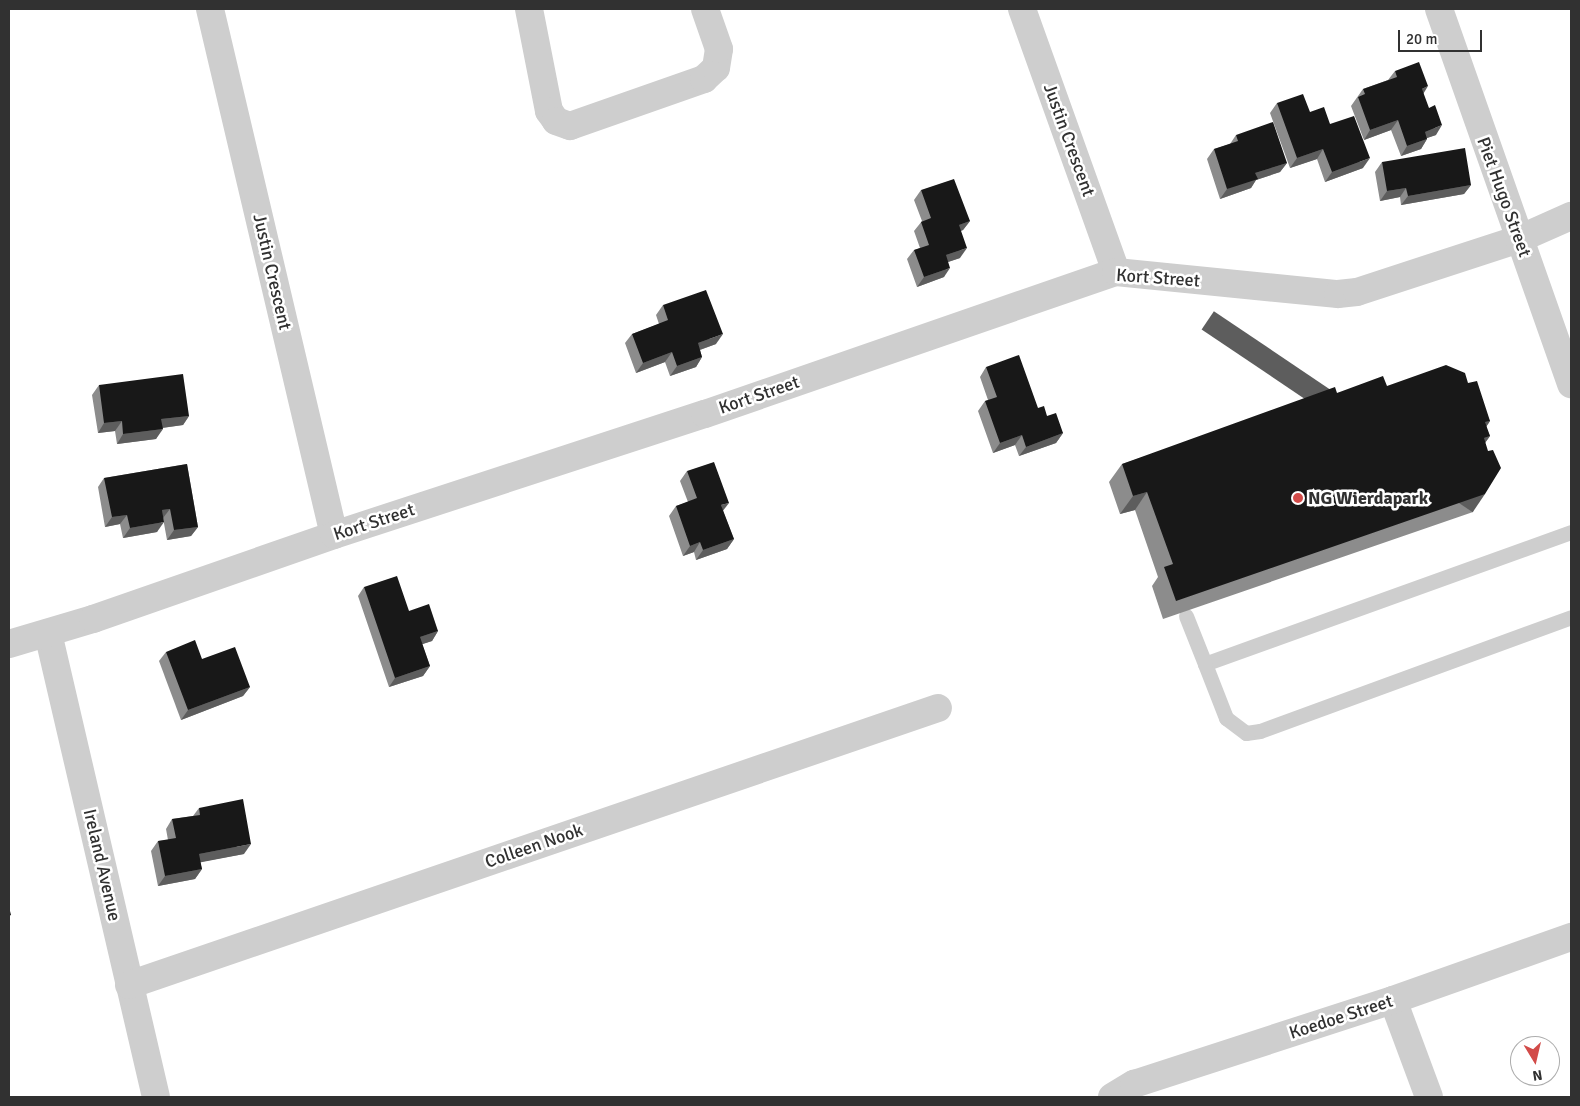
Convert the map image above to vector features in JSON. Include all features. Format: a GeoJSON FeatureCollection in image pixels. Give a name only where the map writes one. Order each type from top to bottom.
{"type":"FeatureCollection","features":[{"type":"Feature","properties":{"kind":"street","name":"Justin Crescent"},"geometry":{"type":"LineString","coordinates":[[210,9],[334,535]]}},
{"type":"Feature","properties":{"kind":"street"},"geometry":{"type":"LineString","coordinates":[[529,9],[549,111],[556,121],[570,126],[704,79],[716,68],[719,49],[705,9]]}},
{"type":"Feature","properties":{"kind":"street","name":"Justin Crescent"},"geometry":{"type":"LineString","coordinates":[[1022,9],[1116,272]]}},
{"type":"Feature","properties":{"kind":"street","name":"Piet Hugo Street"},"geometry":{"type":"LineString","coordinates":[[1438,9],[1571,384]]}},
{"type":"Feature","properties":{"kind":"street","name":"Kort Street"},"geometry":{"type":"LineString","coordinates":[[9,644],[48,633],[334,535],[705,414],[1116,272],[1338,294],[1357,292],[1519,239],[1571,216]]}},
{"type":"Feature","properties":{"kind":"street","name":"Ireland Avenue"},"geometry":{"type":"LineString","coordinates":[[48,633],[156,1097]]}},
{"type":"Feature","properties":{"kind":"street","name":"Colleen Nook"},"geometry":{"type":"LineString","coordinates":[[129,985],[938,708]]}},
{"type":"Feature","properties":{"kind":"street","name":"Koedoe Street"},"geometry":{"type":"LineString","coordinates":[[1112,1097],[1134,1084],[1393,1000],[1571,937]]}},
{"type":"Feature","properties":{"kind":"street"},"geometry":{"type":"LineString","coordinates":[[1393,1000],[1429,1097]]}},
{"type":"Feature","properties":{"kind":"lane"},"geometry":{"type":"LineString","coordinates":[[1205,664],[1571,532]]}},
{"type":"Feature","properties":{"kind":"lane"},"geometry":{"type":"LineString","coordinates":[[1186,616],[1226,718],[1246,733],[1260,731],[1571,617]]}},
{"type":"Feature","properties":{"kind":"building"},"geometry":{"type":"Polygon","coordinates":[[[1419,62],[1428,86],[1422,89],[1429,108],[1435,105],[1442,125],[1425,132],[1427,139],[1407,146],[1398,120],[1370,130],[1358,97],[1365,94],[1363,89],[1397,77],[1395,71],[1419,62]]]}},
{"type":"Feature","properties":{"kind":"building"},"geometry":{"type":"Polygon","coordinates":[[[1303,94],[1310,112],[1324,107],[1330,124],[1354,116],[1370,158],[1332,172],[1323,149],[1297,158],[1277,103],[1303,94]]]}},
{"type":"Feature","properties":{"kind":"building"},"geometry":{"type":"Polygon","coordinates":[[[1273,122],[1287,163],[1255,173],[1258,179],[1227,189],[1214,149],[1238,141],[1236,135],[1273,122]]]}},
{"type":"Feature","properties":{"kind":"building"},"geometry":{"type":"Polygon","coordinates":[[[1465,148],[1471,185],[1408,196],[1406,188],[1387,191],[1382,162],[1465,148]]]}},
{"type":"Feature","properties":{"kind":"building"},"geometry":{"type":"Polygon","coordinates":[[[954,179],[970,221],[959,225],[967,248],[946,255],[950,268],[924,277],[914,250],[929,245],[921,222],[931,218],[921,190],[954,179]]]}},
{"type":"Feature","properties":{"kind":"building"},"geometry":{"type":"Polygon","coordinates":[[[706,290],[723,334],[698,343],[702,357],[677,366],[672,352],[643,363],[632,334],[668,320],[663,305],[706,290]]]}},
{"type":"Feature","properties":{"kind":"building"},"geometry":{"type":"Polygon","coordinates":[[[1019,355],[1038,408],[1044,406],[1047,416],[1056,413],[1063,433],[1026,447],[1022,435],[1000,443],[985,401],[997,397],[986,367],[1019,355]]]}},
{"type":"Feature","properties":{"kind":"building","name":"NG Wierdapark"},"geometry":{"type":"Polygon","coordinates":[[[1446,365],[1465,373],[1468,383],[1477,381],[1490,421],[1485,422],[1490,436],[1484,438],[1488,451],[1493,450],[1501,468],[1485,494],[1176,601],[1164,567],[1173,564],[1147,492],[1133,496],[1122,464],[1335,387],[1337,393],[1383,376],[1387,386],[1446,365]]]}},
{"type":"Feature","properties":{"kind":"building"},"geometry":{"type":"Polygon","coordinates":[[[183,374],[189,416],[161,419],[163,429],[123,434],[122,421],[104,423],[99,385],[183,374]]]}},
{"type":"Feature","properties":{"kind":"building"},"geometry":{"type":"Polygon","coordinates":[[[714,462],[729,503],[721,505],[734,539],[703,550],[700,542],[690,546],[676,506],[697,498],[687,471],[714,462]]]}},
{"type":"Feature","properties":{"kind":"building"},"geometry":{"type":"Polygon","coordinates":[[[187,464],[198,527],[174,530],[170,509],[162,510],[164,522],[130,528],[127,515],[112,517],[104,478],[187,464]]]}},
{"type":"Feature","properties":{"kind":"building"},"geometry":{"type":"Polygon","coordinates":[[[397,576],[409,611],[429,604],[438,631],[420,637],[430,666],[395,678],[364,587],[397,576]]]}},
{"type":"Feature","properties":{"kind":"building"},"geometry":{"type":"Polygon","coordinates":[[[195,640],[202,659],[235,647],[250,687],[188,710],[166,652],[195,640]]]}},
{"type":"Feature","properties":{"kind":"building"},"geometry":{"type":"Polygon","coordinates":[[[243,799],[251,844],[199,854],[202,869],[165,876],[158,841],[176,838],[172,819],[200,815],[199,808],[243,799]]]}},
{"type":"Feature","properties":{"kind":"place","name":"NG Wierdapark"},"geometry":{"type":"Point","coordinates":[1298,498]}}]}
